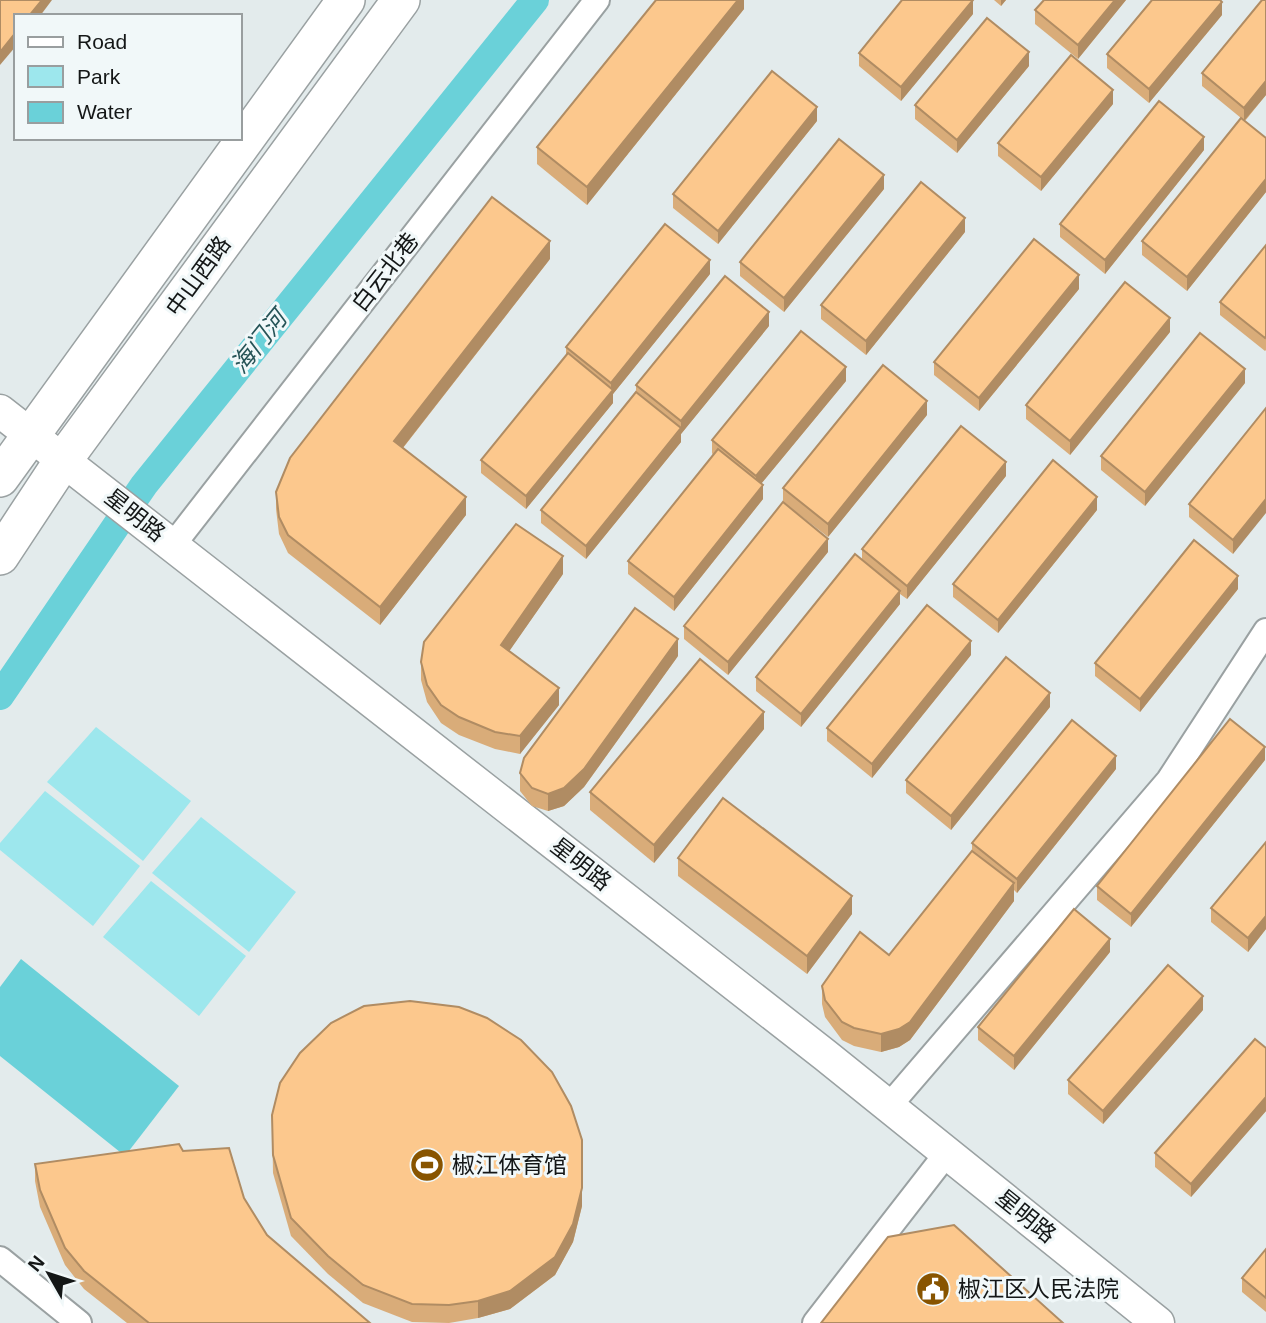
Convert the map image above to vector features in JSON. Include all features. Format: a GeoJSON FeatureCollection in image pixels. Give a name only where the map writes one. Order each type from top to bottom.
{"type":"FeatureCollection","features":[{"type":"Feature","properties":{"kind":"main road","name":"中山西路"},"geometry":{"type":"LineString","coordinates":[[0,478],[346,0]]}},
{"type":"Feature","properties":{"kind":"main road","name":"中山西路"},"geometry":{"type":"LineString","coordinates":[[0,556],[72,466],[401,0]]}},
{"type":"Feature","properties":{"kind":"street","name":"白云北巷"},"geometry":{"type":"LineString","coordinates":[[173,545],[597,0]]}},
{"type":"Feature","properties":{"kind":"street","name":"星明路"},"geometry":{"type":"LineString","coordinates":[[0,411],[889,1106],[1158,1323]]}},
{"type":"Feature","properties":{"kind":"street"},"geometry":{"type":"LineString","coordinates":[[889,1106],[1169,780],[1266,631]]}},
{"type":"Feature","properties":{"kind":"street"},"geometry":{"type":"LineString","coordinates":[[815,1323],[947,1153]]}},
{"type":"Feature","properties":{"kind":"street"},"geometry":{"type":"LineString","coordinates":[[0,1259],[79,1323]]}},
{"type":"Feature","properties":{"kind":"green space"},"geometry":{"type":"Polygon","coordinates":[[[96,727],[191,801],[143,861],[47,782],[96,727]]]}},
{"type":"Feature","properties":{"kind":"green space"},"geometry":{"type":"Polygon","coordinates":[[[45,791],[140,866],[93,926],[0,850],[0,843],[45,791]]]}},
{"type":"Feature","properties":{"kind":"green space"},"geometry":{"type":"Polygon","coordinates":[[[201,817],[296,892],[249,952],[152,873],[201,817]]]}},
{"type":"Feature","properties":{"kind":"green space"},"geometry":{"type":"Polygon","coordinates":[[[151,881],[246,956],[199,1016],[103,937],[151,881]]]}},
{"type":"Feature","properties":{"kind":"water"},"geometry":{"type":"Polygon","coordinates":[[[21,959],[179,1086],[125,1156],[0,1056],[0,987],[21,959]]]}},
{"type":"Feature","properties":{"kind":"building"},"geometry":{"type":"Polygon","coordinates":[[[0,0],[42,0],[31,14],[14,14],[14,34],[0,52],[0,0]]]}},
{"type":"Feature","properties":{"kind":"building"},"geometry":{"type":"Polygon","coordinates":[[[656,0],[738,0],[587,187],[537,147],[656,0]]]}},
{"type":"Feature","properties":{"kind":"building"},"geometry":{"type":"Polygon","coordinates":[[[902,0],[973,0],[901,87],[859,53],[902,0]]]}},
{"type":"Feature","properties":{"kind":"building"},"geometry":{"type":"Polygon","coordinates":[[[1044,0],[1115,0],[1078,45],[1035,10],[1044,0]]]}},
{"type":"Feature","properties":{"kind":"building"},"geometry":{"type":"Polygon","coordinates":[[[1152,0],[1222,2],[1149,89],[1107,54],[1152,0]]]}},
{"type":"Feature","properties":{"kind":"building"},"geometry":{"type":"Polygon","coordinates":[[[1262,0],[1266,0],[1266,81],[1244,108],[1202,73],[1262,0]]]}},
{"type":"Feature","properties":{"kind":"building"},"geometry":{"type":"Polygon","coordinates":[[[987,18],[1029,52],[957,140],[915,105],[987,18]]]}},
{"type":"Feature","properties":{"kind":"building"},"geometry":{"type":"Polygon","coordinates":[[[1071,55],[1113,90],[1041,177],[998,143],[1071,55]]]}},
{"type":"Feature","properties":{"kind":"building"},"geometry":{"type":"Polygon","coordinates":[[[772,71],[817,107],[718,231],[673,194],[772,71]]]}},
{"type":"Feature","properties":{"kind":"building"},"geometry":{"type":"Polygon","coordinates":[[[1159,101],[1204,137],[1105,260],[1060,224],[1159,101]]]}},
{"type":"Feature","properties":{"kind":"building"},"geometry":{"type":"Polygon","coordinates":[[[1241,118],[1266,138],[1266,179],[1187,277],[1142,241],[1241,118]]]}},
{"type":"Feature","properties":{"kind":"building"},"geometry":{"type":"Polygon","coordinates":[[[839,139],[884,175],[784,298],[740,262],[839,139]]]}},
{"type":"Feature","properties":{"kind":"building"},"geometry":{"type":"Polygon","coordinates":[[[921,182],[965,218],[866,341],[821,305],[921,182]]]}},
{"type":"Feature","properties":{"kind":"building"},"geometry":{"type":"Polygon","coordinates":[[[492,197],[550,241],[394,441],[466,497],[380,607],[288,535],[279,517],[276,492],[290,458],[492,197]]]}},
{"type":"Feature","properties":{"kind":"building"},"geometry":{"type":"Polygon","coordinates":[[[665,224],[710,260],[611,383],[566,347],[665,224]]]}},
{"type":"Feature","properties":{"kind":"building"},"geometry":{"type":"Polygon","coordinates":[[[1034,239],[1079,275],[979,398],[934,362],[1034,239]]]}},
{"type":"Feature","properties":{"kind":"building"},"geometry":{"type":"Polygon","coordinates":[[[1266,245],[1266,336],[1265,338],[1220,302],[1266,245]]]}},
{"type":"Feature","properties":{"kind":"building"},"geometry":{"type":"Polygon","coordinates":[[[725,276],[769,312],[681,421],[636,385],[725,276]]]}},
{"type":"Feature","properties":{"kind":"building"},"geometry":{"type":"Polygon","coordinates":[[[1125,282],[1170,318],[1070,441],[1026,405],[1125,282]]]}},
{"type":"Feature","properties":{"kind":"building"},"geometry":{"type":"Polygon","coordinates":[[[801,331],[846,367],[756,476],[712,440],[801,331]]]}},
{"type":"Feature","properties":{"kind":"building"},"geometry":{"type":"Polygon","coordinates":[[[1200,333],[1245,369],[1145,492],[1101,456],[1200,333]]]}},
{"type":"Feature","properties":{"kind":"building"},"geometry":{"type":"Polygon","coordinates":[[[568,353],[613,390],[526,496],[481,460],[568,353]]]}},
{"type":"Feature","properties":{"kind":"building"},"geometry":{"type":"Polygon","coordinates":[[[883,365],[927,401],[828,524],[783,488],[883,365]]]}},
{"type":"Feature","properties":{"kind":"building"},"geometry":{"type":"Polygon","coordinates":[[[636,392],[681,428],[586,546],[541,510],[636,392]]]}},
{"type":"Feature","properties":{"kind":"building"},"geometry":{"type":"Polygon","coordinates":[[[1266,408],[1266,499],[1233,540],[1189,504],[1266,408]]]}},
{"type":"Feature","properties":{"kind":"building"},"geometry":{"type":"Polygon","coordinates":[[[961,426],[1006,462],[907,586],[862,549],[961,426]]]}},
{"type":"Feature","properties":{"kind":"building"},"geometry":{"type":"Polygon","coordinates":[[[718,449],[763,485],[674,597],[628,561],[718,449]]]}},
{"type":"Feature","properties":{"kind":"building"},"geometry":{"type":"Polygon","coordinates":[[[1053,460],[1097,497],[998,620],[953,584],[1053,460]]]}},
{"type":"Feature","properties":{"kind":"building"},"geometry":{"type":"Polygon","coordinates":[[[783,502],[828,539],[728,662],[684,626],[783,502]]]}},
{"type":"Feature","properties":{"kind":"building"},"geometry":{"type":"Polygon","coordinates":[[[516,524],[563,556],[501,645],[559,688],[520,736],[495,732],[459,717],[441,705],[427,685],[421,662],[424,642],[516,524]]]}},
{"type":"Feature","properties":{"kind":"building"},"geometry":{"type":"Polygon","coordinates":[[[1194,540],[1238,576],[1140,699],[1095,663],[1194,540]]]}},
{"type":"Feature","properties":{"kind":"building"},"geometry":{"type":"Polygon","coordinates":[[[855,554],[900,591],[801,714],[756,677],[855,554]]]}},
{"type":"Feature","properties":{"kind":"building"},"geometry":{"type":"Polygon","coordinates":[[[927,605],[971,641],[872,764],[827,728],[927,605]]]}},
{"type":"Feature","properties":{"kind":"building"},"geometry":{"type":"Polygon","coordinates":[[[635,608],[678,639],[584,769],[564,788],[548,794],[532,788],[520,773],[524,758],[635,608]]]}},
{"type":"Feature","properties":{"kind":"building"},"geometry":{"type":"Polygon","coordinates":[[[1006,657],[1050,693],[951,816],[906,780],[1006,657]]]}},
{"type":"Feature","properties":{"kind":"building"},"geometry":{"type":"Polygon","coordinates":[[[700,659],[764,712],[654,845],[590,792],[700,659]]]}},
{"type":"Feature","properties":{"kind":"building"},"geometry":{"type":"Polygon","coordinates":[[[1230,719],[1265,747],[1131,914],[1097,886],[1230,719]]]}},
{"type":"Feature","properties":{"kind":"building"},"geometry":{"type":"Polygon","coordinates":[[[1072,720],[1116,756],[1017,879],[972,843],[1072,720]]]}},
{"type":"Feature","properties":{"kind":"building"},"geometry":{"type":"Polygon","coordinates":[[[723,798],[852,896],[807,956],[678,858],[723,798]]]}},
{"type":"Feature","properties":{"kind":"building"},"geometry":{"type":"Polygon","coordinates":[[[1266,842],[1266,916],[1248,938],[1211,908],[1266,842]]]}},
{"type":"Feature","properties":{"kind":"building"},"geometry":{"type":"Polygon","coordinates":[[[972,851],[1014,883],[910,1022],[899,1029],[881,1034],[854,1028],[842,1022],[825,1000],[822,986],[860,932],[889,955],[972,851]]]}},
{"type":"Feature","properties":{"kind":"building"},"geometry":{"type":"Polygon","coordinates":[[[1074,909],[1110,939],[1014,1056],[978,1027],[1074,909]]]}},
{"type":"Feature","properties":{"kind":"building"},"geometry":{"type":"Polygon","coordinates":[[[1168,965],[1203,996],[1103,1111],[1068,1080],[1168,965]]]}},
{"type":"Feature","properties":{"kind":"building","name":"椒江体育馆"},"geometry":{"type":"Polygon","coordinates":[[[410,1001],[459,1007],[487,1018],[521,1040],[552,1072],[571,1106],[582,1140],[582,1188],[573,1224],[555,1257],[510,1291],[478,1301],[449,1305],[412,1304],[363,1285],[328,1256],[291,1218],[273,1155],[272,1115],[280,1083],[300,1053],[331,1023],[364,1006],[410,1001]]]}},
{"type":"Feature","properties":{"kind":"building"},"geometry":{"type":"Polygon","coordinates":[[[1255,1039],[1266,1048],[1266,1097],[1191,1184],[1155,1153],[1255,1039]]]}},
{"type":"Feature","properties":{"kind":"building"},"geometry":{"type":"Polygon","coordinates":[[[179,1144],[183,1151],[229,1148],[244,1198],[267,1235],[370,1323],[149,1323],[84,1271],[65,1248],[40,1190],[35,1164],[179,1144]]]}},
{"type":"Feature","properties":{"kind":"building","name":"椒江区人民法院"},"geometry":{"type":"Polygon","coordinates":[[[954,1225],[1063,1323],[821,1323],[888,1237],[954,1225]]]}},
{"type":"Feature","properties":{"kind":"building"},"geometry":{"type":"Polygon","coordinates":[[[1266,1249],[1266,1298],[1242,1278],[1266,1249]]]}},
{"type":"Feature","properties":{"kind":"waterway","name":"海门河"},"geometry":{"type":"LineString","coordinates":[[0,696],[144,485],[535,0]]}},
{"type":"Feature","properties":{"kind":"place","name":"椒江体育馆"},"geometry":{"type":"Point","coordinates":[427,1165]}},
{"type":"Feature","properties":{"kind":"place","name":"椒江区人民法院"},"geometry":{"type":"Point","coordinates":[933,1289]}}]}
